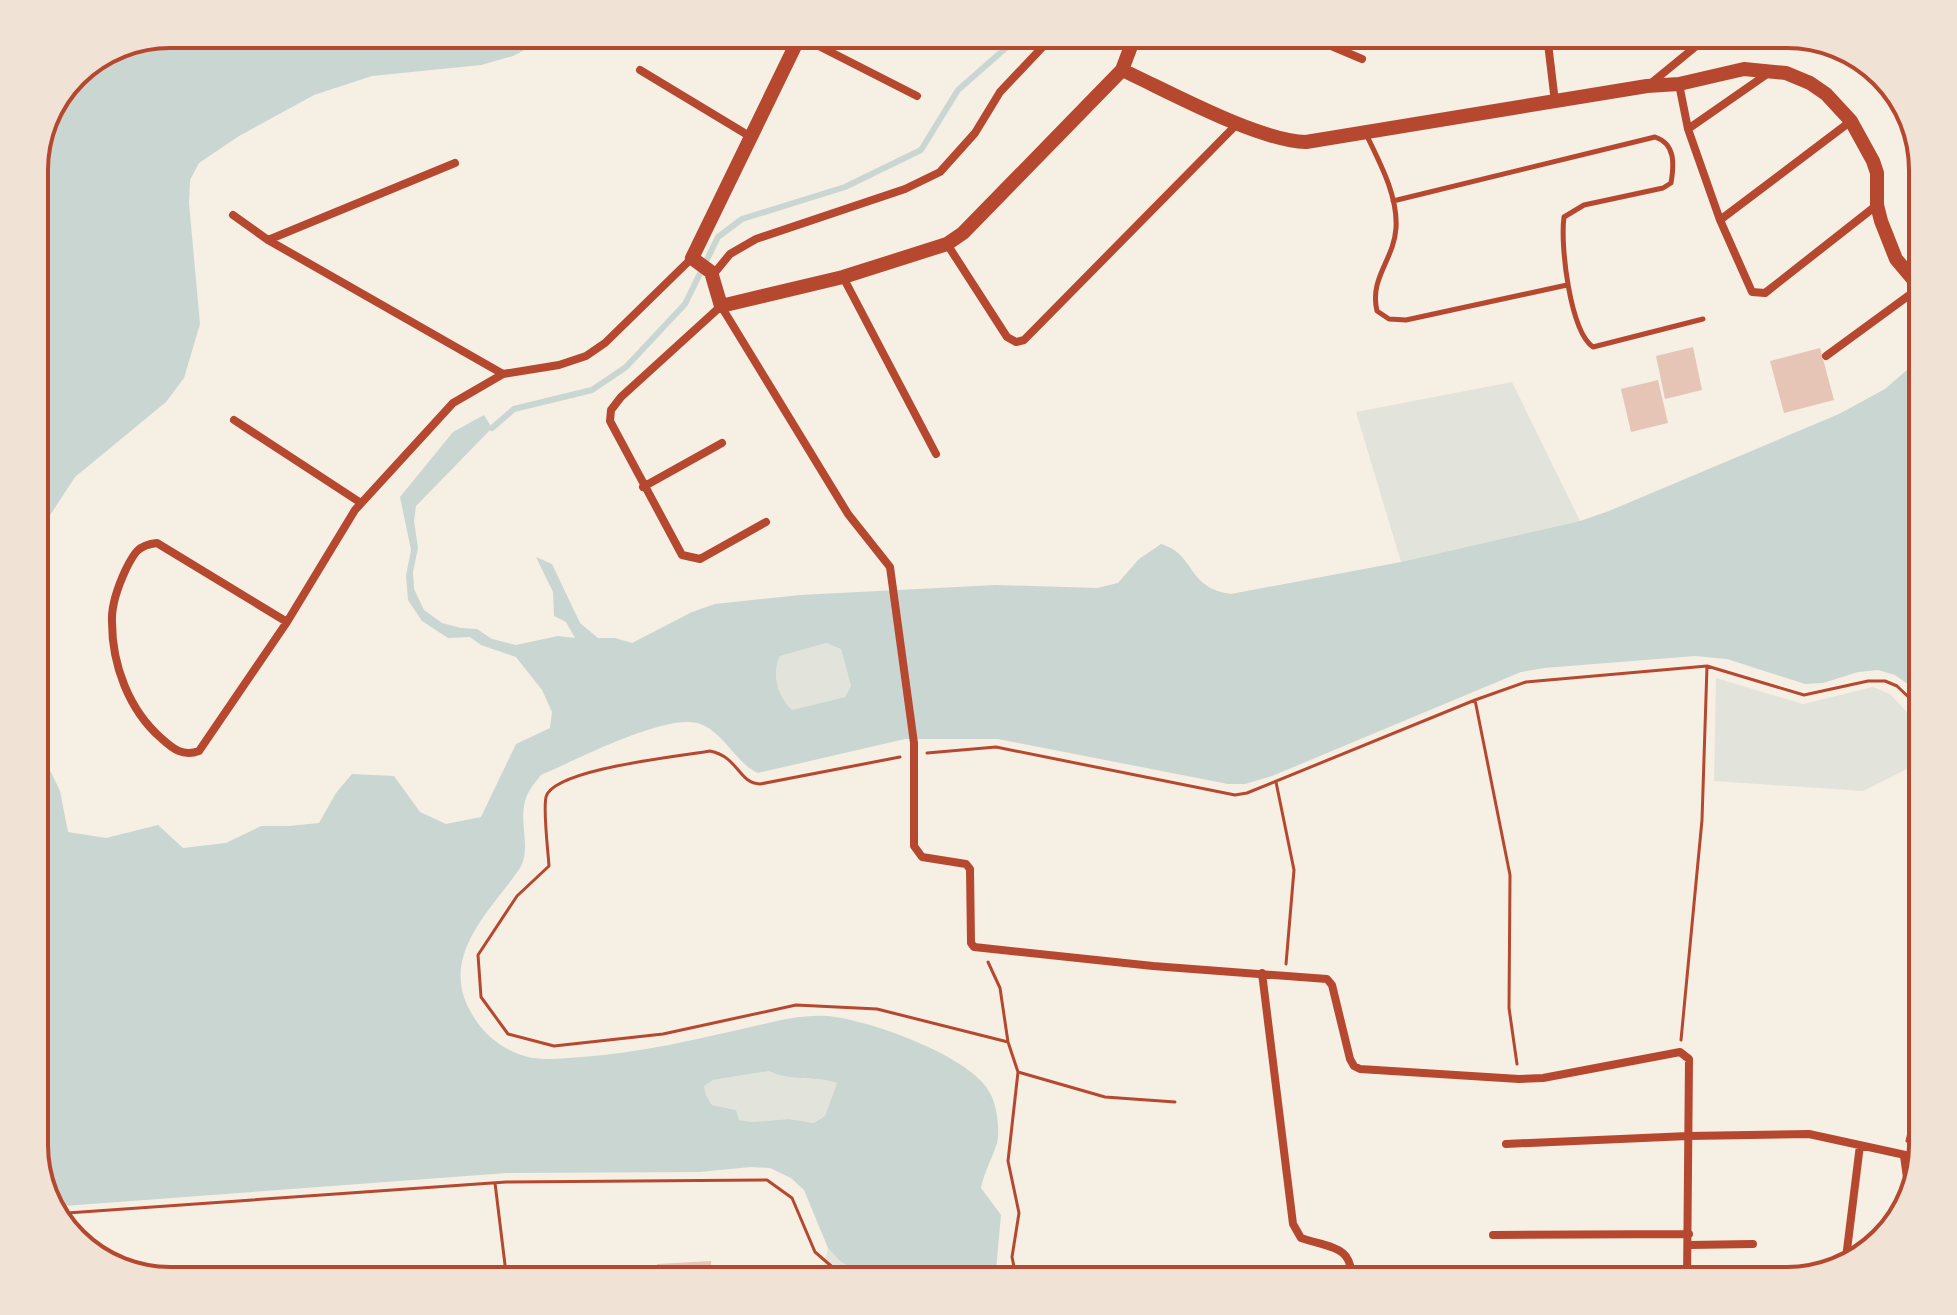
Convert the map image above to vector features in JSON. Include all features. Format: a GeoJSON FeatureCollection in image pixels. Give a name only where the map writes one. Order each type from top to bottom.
{"type":"FeatureCollection","features":[{"type":"Feature","properties":{"kind":"street"},"geometry":{"type":"LineString","coordinates":[[287,622],[157,543],[144,544],[135,551],[123,574],[112,610],[111,626],[127,694],[146,725],[173,749],[185,754],[199,751],[287,622],[361,503],[453,403],[503,374],[559,365],[586,356],[605,343],[695,260],[794,48]]}},
{"type":"Feature","properties":{"kind":"street"},"geometry":{"type":"LineString","coordinates":[[823,48],[917,96]]}},
{"type":"Feature","properties":{"kind":"street"},"geometry":{"type":"LineString","coordinates":[[711,274],[730,254],[756,239],[905,189],[940,172],[975,133],[1000,92],[1042,48]]}},
{"type":"Feature","properties":{"kind":"street"},"geometry":{"type":"LineString","coordinates":[[766,522],[700,559],[682,555],[610,421],[611,410],[621,397],[721,306],[843,277],[947,244],[963,233],[1122,70],[1130,48]]}},
{"type":"Feature","properties":{"kind":"street"},"geometry":{"type":"LineString","coordinates":[[1336,48],[1362,59]]}},
{"type":"Feature","properties":{"kind":"street"},"geometry":{"type":"LineString","coordinates":[[1549,48],[1555,103]]}},
{"type":"Feature","properties":{"kind":"street"},"geometry":{"type":"LineString","coordinates":[[1647,86],[1694,48]]}},
{"type":"Feature","properties":{"kind":"street"},"geometry":{"type":"LineString","coordinates":[[1122,70],[1238,123],[1290,142],[1366,133],[1647,86],[1679,84],[1744,69],[1786,73],[1826,94],[1851,121],[1877,173],[1877,205],[1896,259],[1909,275]]}},
{"type":"Feature","properties":{"kind":"street"},"geometry":{"type":"LineString","coordinates":[[640,70],[751,137]]}},
{"type":"Feature","properties":{"kind":"street"},"geometry":{"type":"LineString","coordinates":[[1688,129],[1771,71]]}},
{"type":"Feature","properties":{"kind":"street"},"geometry":{"type":"LineString","coordinates":[[1679,84],[1688,129],[1720,220],[1752,292],[1765,293],[1877,205]]}},
{"type":"Feature","properties":{"kind":"street"},"geometry":{"type":"LineString","coordinates":[[1720,220],[1851,121]]}},
{"type":"Feature","properties":{"kind":"street"},"geometry":{"type":"LineString","coordinates":[[947,244],[1007,337],[1016,342],[1024,340],[1238,123]]}},
{"type":"Feature","properties":{"kind":"street"},"geometry":{"type":"LineString","coordinates":[[268,240],[455,163]]}},
{"type":"Feature","properties":{"kind":"street"},"geometry":{"type":"LineString","coordinates":[[233,215],[268,240],[503,374]]}},
{"type":"Feature","properties":{"kind":"street"},"geometry":{"type":"LineString","coordinates":[[695,260],[711,274],[721,306],[848,514],[890,567],[914,743],[914,846],[922,857],[966,864],[970,869],[971,943],[978,949],[1327,979],[1332,985],[1350,1059],[1360,1069],[1543,1078],[1680,1052],[1689,1059],[1688,1267]]}},
{"type":"Feature","properties":{"kind":"street"},"geometry":{"type":"LineString","coordinates":[[843,277],[936,454]]}},
{"type":"Feature","properties":{"kind":"street"},"geometry":{"type":"LineString","coordinates":[[1826,356],[1909,298]]}},
{"type":"Feature","properties":{"kind":"street"},"geometry":{"type":"LineString","coordinates":[[234,420],[361,503]]}},
{"type":"Feature","properties":{"kind":"street"},"geometry":{"type":"LineString","coordinates":[[643,487],[722,443]]}},
{"type":"Feature","properties":{"kind":"street"},"geometry":{"type":"LineString","coordinates":[[1262,973],[1293,1224],[1301,1238],[1349,1256],[1352,1267]]}},
{"type":"Feature","properties":{"kind":"street"},"geometry":{"type":"LineString","coordinates":[[1506,1144],[1809,1134],[1908,1157]]}},
{"type":"Feature","properties":{"kind":"street"},"geometry":{"type":"LineString","coordinates":[[1847,1252],[1860,1145]]}},
{"type":"Feature","properties":{"kind":"street"},"geometry":{"type":"LineString","coordinates":[[1904,1156],[1906,1172]]}},
{"type":"Feature","properties":{"kind":"street"},"geometry":{"type":"LineString","coordinates":[[1493,1235],[1689,1234]]}},
{"type":"Feature","properties":{"kind":"street"},"geometry":{"type":"LineString","coordinates":[[1689,1245],[1753,1244]]}},
{"type":"Feature","properties":{"kind":"lane"},"geometry":{"type":"LineString","coordinates":[[1366,133],[1393,201],[1394,236],[1373,292],[1377,311],[1389,319],[1406,320],[1567,285]]}},
{"type":"Feature","properties":{"kind":"lane"},"geometry":{"type":"LineString","coordinates":[[1393,201],[1655,137],[1664,140],[1671,150],[1674,165],[1671,183],[1663,188],[1584,205],[1564,217],[1562,249],[1567,285],[1585,341],[1593,347],[1703,319]]}},
{"type":"Feature","properties":{"kind":"path"},"geometry":{"type":"LineString","coordinates":[[1680,1052],[1702,820],[1707,666]]}},
{"type":"Feature","properties":{"kind":"path"},"geometry":{"type":"LineString","coordinates":[[1008,1042],[877,1009],[796,1005],[663,1034],[554,1046],[508,1034],[481,997],[478,955],[517,896],[549,866],[546,797],[552,788],[588,771],[710,751],[727,756],[745,778],[760,784],[914,755],[996,747],[1235,795],[1276,782],[1526,682],[1707,666],[1804,695],[1868,681],[1885,681],[1897,686],[1909,698]]}},
{"type":"Feature","properties":{"kind":"path"},"geometry":{"type":"LineString","coordinates":[[1475,700],[1510,875],[1509,1008],[1519,1079]]}},
{"type":"Feature","properties":{"kind":"path"},"geometry":{"type":"LineString","coordinates":[[1276,782],[1294,870],[1285,975]]}},
{"type":"Feature","properties":{"kind":"path"},"geometry":{"type":"LineString","coordinates":[[985,949],[989,968],[1000,988],[1008,1042],[1018,1072],[1008,1161],[1019,1213],[1012,1257],[1014,1267]]}},
{"type":"Feature","properties":{"kind":"path"},"geometry":{"type":"LineString","coordinates":[[1018,1072],[1105,1097],[1175,1102]]}},
{"type":"Feature","properties":{"kind":"path"},"geometry":{"type":"LineString","coordinates":[[1904,1156],[1909,1133]]}},
{"type":"Feature","properties":{"kind":"path"},"geometry":{"type":"LineString","coordinates":[[69,1213],[495,1183],[767,1180],[792,1198],[815,1252],[832,1267]]}},
{"type":"Feature","properties":{"kind":"path"},"geometry":{"type":"LineString","coordinates":[[495,1183],[505,1267]]}},
{"type":"Feature","properties":{"kind":"shaded area"},"geometry":{"type":"Polygon","coordinates":[[[170,48],[528,48],[481,65],[372,76],[314,95],[239,136],[199,163],[190,180],[189,203],[200,324],[184,378],[166,402],[75,477],[48,518],[48,162],[52,138],[61,116],[73,96],[90,78],[123,57],[146,50],[170,48]]]}},
{"type":"Feature","properties":{"kind":"shaded area"},"geometry":{"type":"Polygon","coordinates":[[[1909,368],[1909,685],[1895,675],[1878,670],[1858,672],[1823,683],[1805,684],[1727,659],[1695,656],[1544,668],[1521,672],[1272,776],[1245,784],[1228,784],[998,739],[905,739],[758,773],[743,763],[711,730],[688,722],[647,730],[541,775],[525,801],[522,864],[480,923],[463,959],[461,978],[464,998],[485,1032],[520,1055],[555,1059],[626,1052],[809,1016],[827,1016],[867,1024],[918,1042],[964,1067],[981,1081],[995,1106],[997,1143],[981,1188],[1001,1215],[996,1267],[850,1267],[828,1248],[804,1190],[791,1178],[770,1168],[699,1172],[507,1173],[64,1206],[57,1192],[48,1153],[48,766],[60,791],[68,832],[106,838],[158,825],[183,848],[226,843],[261,826],[319,823],[336,793],[352,774],[394,776],[420,812],[446,824],[481,817],[516,744],[550,728],[552,712],[542,690],[516,657],[481,645],[470,637],[448,638],[422,621],[408,600],[406,576],[411,550],[400,497],[453,432],[484,415],[492,428],[416,506],[414,521],[418,548],[413,572],[414,589],[424,610],[442,623],[477,629],[492,639],[516,645],[558,636],[575,638],[566,622],[554,616],[553,592],[536,557],[552,564],[580,623],[598,638],[615,638],[632,643],[692,612],[715,604],[800,595],[996,585],[1097,588],[1118,583],[1139,559],[1161,544],[1180,555],[1206,585],[1231,594],[1401,562],[1580,521],[1839,414],[1885,389],[1909,368]],[[826,643],[780,656],[776,670],[777,684],[792,710],[845,697],[851,686],[841,649],[826,643]],[[769,1071],[713,1080],[704,1086],[706,1095],[712,1105],[736,1110],[739,1120],[789,1119],[814,1123],[825,1116],[837,1083],[769,1071]]]}},
{"type":"Feature","properties":{"kind":"shaded area"},"geometry":{"type":"Polygon","coordinates":[[[1512,382],[1580,521],[1401,562],[1356,412],[1512,382]]]}},
{"type":"Feature","properties":{"kind":"shaded area"},"geometry":{"type":"Polygon","coordinates":[[[826,643],[841,649],[851,686],[845,697],[792,710],[777,684],[776,670],[780,656],[826,643]]]}},
{"type":"Feature","properties":{"kind":"shaded area"},"geometry":{"type":"Polygon","coordinates":[[[1716,678],[1803,704],[1873,687],[1890,694],[1909,714],[1909,768],[1863,791],[1714,781],[1716,678]]]}},
{"type":"Feature","properties":{"kind":"shaded area"},"geometry":{"type":"Polygon","coordinates":[[[770,1071],[837,1083],[825,1116],[814,1123],[789,1119],[739,1120],[735,1110],[712,1105],[706,1095],[704,1086],[712,1080],[770,1071]]]}},
{"type":"Feature","properties":{"kind":"shaded area"},"geometry":{"type":"Polygon","coordinates":[[[828,1248],[840,1261],[852,1267],[823,1267],[828,1248]]]}},
{"type":"Feature","properties":{"kind":"building"},"geometry":{"type":"Polygon","coordinates":[[[1693,347],[1702,390],[1665,399],[1656,356],[1693,347]]]}},
{"type":"Feature","properties":{"kind":"building"},"geometry":{"type":"Polygon","coordinates":[[[1820,348],[1834,400],[1784,413],[1770,361],[1820,348]]]}},
{"type":"Feature","properties":{"kind":"building"},"geometry":{"type":"Polygon","coordinates":[[[1658,380],[1668,423],[1631,432],[1621,389],[1658,380]]]}},
{"type":"Feature","properties":{"kind":"building"},"geometry":{"type":"Polygon","coordinates":[[[711,1261],[711,1267],[657,1267],[657,1264],[711,1261]]]}},
{"type":"Feature","properties":{"kind":"waterway"},"geometry":{"type":"LineString","coordinates":[[492,428],[514,409],[592,390],[626,367],[685,304],[718,237],[742,219],[845,187],[921,150],[958,90],[1006,48]]}}]}
